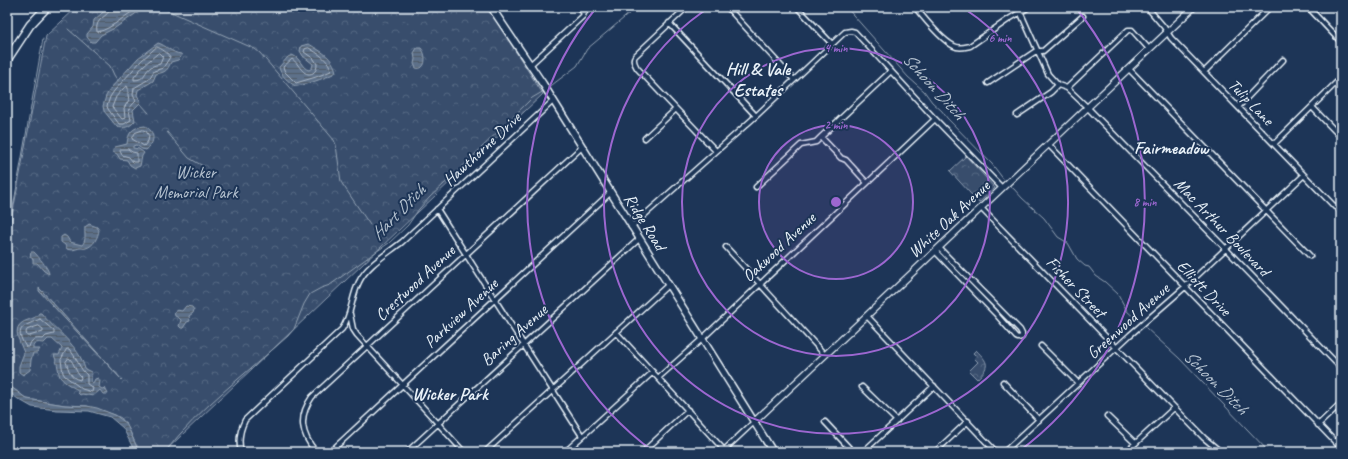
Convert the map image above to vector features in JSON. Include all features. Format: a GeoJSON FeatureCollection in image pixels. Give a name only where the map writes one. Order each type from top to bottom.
{"type":"FeatureCollection","features":[{"type":"Feature","properties":{"kind":"highway"},"geometry":{"type":"LineString","coordinates":[[7,60],[30,25],[47,7]]}},
{"type":"Feature","properties":{"kind":"main road","name":"Ridge Road"},"geometry":{"type":"LineString","coordinates":[[491,7],[543,84],[773,452]]}},
{"type":"Feature","properties":{"kind":"street"},"geometry":{"type":"LineString","coordinates":[[578,7],[584,13]]}},
{"type":"Feature","properties":{"kind":"street"},"geometry":{"type":"LineString","coordinates":[[530,65],[583,16],[589,7]]}},
{"type":"Feature","properties":{"kind":"street"},"geometry":{"type":"LineString","coordinates":[[687,7],[635,56],[633,61],[637,68],[716,151]]}},
{"type":"Feature","properties":{"kind":"street"},"geometry":{"type":"LineString","coordinates":[[727,7],[794,80]]}},
{"type":"Feature","properties":{"kind":"street"},"geometry":{"type":"LineString","coordinates":[[797,7],[832,44]]}},
{"type":"Feature","properties":{"kind":"street"},"geometry":{"type":"LineString","coordinates":[[915,7],[941,36],[955,47],[970,46],[1029,7]]}},
{"type":"Feature","properties":{"kind":"street"},"geometry":{"type":"LineString","coordinates":[[1018,7],[1036,51],[1048,74],[1058,85],[1067,88],[1128,30],[1132,30],[1149,49]]}},
{"type":"Feature","properties":{"kind":"street","name":"Tulip Lane"},"geometry":{"type":"LineString","coordinates":[[1147,7],[1168,32],[1171,38],[1205,71],[1335,207],[1341,210]]}},
{"type":"Feature","properties":{"kind":"street","name":"White Oak Avenue"},"geometry":{"type":"LineString","coordinates":[[723,451],[1194,7]]}},
{"type":"Feature","properties":{"kind":"street"},"geometry":{"type":"LineString","coordinates":[[1205,71],[1270,7]]}},
{"type":"Feature","properties":{"kind":"street"},"geometry":{"type":"LineString","coordinates":[[1308,7],[1341,42]]}},
{"type":"Feature","properties":{"kind":"street"},"geometry":{"type":"LineString","coordinates":[[988,83],[1036,51],[1043,51],[1083,16]]}},
{"type":"Feature","properties":{"kind":"street"},"geometry":{"type":"LineString","coordinates":[[669,23],[756,116]]}},
{"type":"Feature","properties":{"kind":"street"},"geometry":{"type":"LineString","coordinates":[[632,227],[756,116],[845,32],[850,31],[855,32],[935,119],[1002,188]]}},
{"type":"Feature","properties":{"kind":"street"},"geometry":{"type":"LineString","coordinates":[[1238,107],[1283,60]]}},
{"type":"Feature","properties":{"kind":"street"},"geometry":{"type":"LineString","coordinates":[[1129,69],[1310,256]]}},
{"type":"Feature","properties":{"kind":"street"},"geometry":{"type":"LineString","coordinates":[[756,187],[801,145],[816,142],[891,71]]}},
{"type":"Feature","properties":{"kind":"street"},"geometry":{"type":"LineString","coordinates":[[1274,144],[1341,78]]}},
{"type":"Feature","properties":{"kind":"street"},"geometry":{"type":"LineString","coordinates":[[1017,115],[1051,92],[1058,85]]}},
{"type":"Feature","properties":{"kind":"street","name":"Mac Arthur Boulevard"},"geometry":{"type":"LineString","coordinates":[[1067,88],[1341,368]]}},
{"type":"Feature","properties":{"kind":"street","name":"Hawthorne Drive"},"geometry":{"type":"LineString","coordinates":[[241,452],[239,443],[242,425],[249,415],[342,329],[349,313],[358,283],[365,273],[375,263],[402,242],[553,101]]}},
{"type":"Feature","properties":{"kind":"street"},"geometry":{"type":"LineString","coordinates":[[1312,107],[1337,133],[1341,135]]}},
{"type":"Feature","properties":{"kind":"street"},"geometry":{"type":"LineString","coordinates":[[645,138],[676,109]]}},
{"type":"Feature","properties":{"kind":"street","name":"Oakwood Avenue"},"geometry":{"type":"LineString","coordinates":[[658,378],[702,339],[935,119]]}},
{"type":"Feature","properties":{"kind":"street"},"geometry":{"type":"LineString","coordinates":[[821,137],[841,158],[846,160],[867,183]]}},
{"type":"Feature","properties":{"kind":"street","name":"Elliott Drive"},"geometry":{"type":"LineString","coordinates":[[1049,145],[1341,448]]}},
{"type":"Feature","properties":{"kind":"street","name":"Crestwood Avenue"},"geometry":{"type":"LineString","coordinates":[[316,452],[306,438],[303,427],[303,416],[308,402],[316,392],[582,147]]}},
{"type":"Feature","properties":{"kind":"street","name":"Greenwood Avenue"},"geometry":{"type":"LineString","coordinates":[[1004,452],[1116,348],[1185,287],[1304,175]]}},
{"type":"Feature","properties":{"kind":"street","name":"Parkview Avenue"},"geometry":{"type":"LineString","coordinates":[[330,452],[610,193]]}},
{"type":"Feature","properties":{"kind":"street","name":"Fisher Street"},"geometry":{"type":"LineString","coordinates":[[982,208],[1174,408],[1204,438],[1221,452]]}},
{"type":"Feature","properties":{"kind":"street"},"geometry":{"type":"LineString","coordinates":[[437,209],[582,436]]}},
{"type":"Feature","properties":{"kind":"street","name":"Baring Avenue"},"geometry":{"type":"LineString","coordinates":[[406,452],[639,239]]}},
{"type":"Feature","properties":{"kind":"street"},"geometry":{"type":"LineString","coordinates":[[726,247],[825,355]]}},
{"type":"Feature","properties":{"kind":"street"},"geometry":{"type":"LineString","coordinates":[[937,250],[1020,330],[1022,337],[1016,337],[937,250]]}},
{"type":"Feature","properties":{"kind":"street"},"geometry":{"type":"LineString","coordinates":[[485,452],[552,389],[668,285]]}},
{"type":"Feature","properties":{"kind":"street"},"geometry":{"type":"LineString","coordinates":[[349,313],[353,329],[366,346],[403,384],[464,452]]}},
{"type":"Feature","properties":{"kind":"street"},"geometry":{"type":"LineString","coordinates":[[866,316],[996,452]]}},
{"type":"Feature","properties":{"kind":"street"},"geometry":{"type":"LineString","coordinates":[[616,332],[688,410],[723,451]]}},
{"type":"Feature","properties":{"kind":"street"},"geometry":{"type":"LineString","coordinates":[[1041,346],[1078,383]]}},
{"type":"Feature","properties":{"kind":"street"},"geometry":{"type":"LineString","coordinates":[[565,452],[653,372]]}},
{"type":"Feature","properties":{"kind":"street"},"geometry":{"type":"LineString","coordinates":[[1003,382],[1039,420]]}},
{"type":"Feature","properties":{"kind":"street"},"geometry":{"type":"LineString","coordinates":[[862,386],[897,421]]}},
{"type":"Feature","properties":{"kind":"street"},"geometry":{"type":"LineString","coordinates":[[864,452],[934,386]]}},
{"type":"Feature","properties":{"kind":"street"},"geometry":{"type":"LineString","coordinates":[[1318,425],[1341,403]]}},
{"type":"Feature","properties":{"kind":"street"},"geometry":{"type":"LineString","coordinates":[[1126,452],[1174,408]]}},
{"type":"Feature","properties":{"kind":"street"},"geometry":{"type":"LineString","coordinates":[[643,452],[688,410]]}},
{"type":"Feature","properties":{"kind":"street"},"geometry":{"type":"LineString","coordinates":[[1107,416],[1135,443]]}},
{"type":"Feature","properties":{"kind":"street"},"geometry":{"type":"LineString","coordinates":[[934,452],[968,421]]}},
{"type":"Feature","properties":{"kind":"street"},"geometry":{"type":"LineString","coordinates":[[825,422],[853,452]]}},
{"type":"Feature","properties":{"kind":"street"},"geometry":{"type":"LineString","coordinates":[[1212,452],[1216,448]]}},
{"type":"Feature","properties":{"kind":"green space","name":"Wicker Memorial Park"},"geometry":{"type":"Polygon","coordinates":[[[77,7],[487,7],[543,94],[164,452],[139,452],[129,429],[121,418],[87,406],[65,405],[27,399],[7,384],[7,243],[46,36],[77,7]]]}},
{"type":"Feature","properties":{"kind":"green space"},"geometry":{"type":"Polygon","coordinates":[[[966,156],[995,188],[979,203],[950,171],[966,156]]]}},
{"type":"Feature","properties":{"kind":"green space"},"geometry":{"type":"Polygon","coordinates":[[[976,350],[986,364],[986,368],[977,379],[969,371],[978,362],[974,358],[976,356],[973,353],[976,350]]]}},
{"type":"Feature","properties":{"kind":"water"},"geometry":{"type":"Polygon","coordinates":[[[109,7],[159,7],[156,9],[138,12],[115,28],[101,35],[95,42],[91,42],[87,37],[87,34],[93,27],[94,20],[109,7]]]}},
{"type":"Feature","properties":{"kind":"water"},"geometry":{"type":"Polygon","coordinates":[[[158,43],[174,52],[181,54],[182,56],[178,60],[171,62],[166,71],[156,74],[153,81],[138,90],[137,95],[141,102],[133,110],[135,121],[127,127],[117,127],[104,111],[103,106],[106,96],[111,88],[138,58],[158,43]]]}},
{"type":"Feature","properties":{"kind":"water"},"geometry":{"type":"Polygon","coordinates":[[[308,44],[312,45],[329,58],[336,72],[316,81],[295,86],[283,75],[279,67],[288,57],[292,55],[297,58],[306,69],[309,70],[312,68],[313,64],[303,56],[300,51],[301,46],[308,44]]]}},
{"type":"Feature","properties":{"kind":"water"},"geometry":{"type":"Polygon","coordinates":[[[417,48],[421,48],[425,58],[424,65],[420,68],[416,68],[414,64],[414,53],[417,48]]]}},
{"type":"Feature","properties":{"kind":"water"},"geometry":{"type":"Polygon","coordinates":[[[145,126],[149,128],[153,134],[153,141],[146,150],[136,145],[133,146],[133,148],[139,149],[144,153],[140,166],[135,168],[130,165],[127,160],[120,159],[117,154],[113,152],[113,150],[115,147],[127,144],[128,137],[134,129],[145,126]]]}},
{"type":"Feature","properties":{"kind":"water"},"geometry":{"type":"Polygon","coordinates":[[[89,224],[97,227],[99,230],[97,238],[93,243],[89,247],[85,248],[72,250],[67,249],[61,242],[61,237],[64,235],[70,242],[82,245],[85,239],[85,227],[89,224]]]}},
{"type":"Feature","properties":{"kind":"water"},"geometry":{"type":"Polygon","coordinates":[[[31,252],[34,252],[41,259],[49,274],[37,263],[33,263],[33,259],[30,257],[31,252]]]}},
{"type":"Feature","properties":{"kind":"water"},"geometry":{"type":"Polygon","coordinates":[[[39,288],[43,292],[122,380],[39,291],[39,288]]]}},
{"type":"Feature","properties":{"kind":"water"},"geometry":{"type":"Polygon","coordinates":[[[186,306],[192,307],[194,310],[189,316],[190,321],[187,322],[183,328],[181,328],[179,326],[181,320],[175,316],[174,312],[177,310],[182,311],[186,306]]]}},
{"type":"Feature","properties":{"kind":"water"},"geometry":{"type":"Polygon","coordinates":[[[41,313],[72,345],[82,360],[85,369],[91,372],[91,382],[93,383],[95,379],[98,378],[100,381],[99,387],[102,389],[105,388],[108,394],[103,394],[100,390],[93,396],[80,395],[78,390],[67,384],[60,377],[54,355],[59,355],[62,348],[52,339],[48,339],[44,343],[34,344],[33,349],[40,349],[37,353],[33,353],[30,370],[23,375],[19,372],[19,366],[24,353],[18,339],[17,330],[22,323],[34,318],[41,313]]]}},
{"type":"Feature","properties":{"kind":"water"},"geometry":{"type":"Polygon","coordinates":[[[7,384],[27,399],[65,405],[87,406],[115,415],[126,423],[139,452],[135,452],[123,428],[110,417],[89,411],[57,410],[32,407],[7,391],[7,384]]]}},
{"type":"Feature","properties":{"kind":"waterway"},"geometry":{"type":"LineString","coordinates":[[160,7],[255,49],[260,53],[334,140],[341,182],[370,225]]}},
{"type":"Feature","properties":{"kind":"waterway","name":"Hart Dtich"},"geometry":{"type":"LineString","coordinates":[[548,88],[577,66],[587,49],[637,7]]}},
{"type":"Feature","properties":{"kind":"waterway","name":"Schoon Ditch"},"geometry":{"type":"LineString","coordinates":[[846,7],[908,77],[924,91],[932,102],[992,164],[1004,180]]}},
{"type":"Feature","properties":{"kind":"waterway"},"geometry":{"type":"LineString","coordinates":[[68,29],[110,66],[118,81]]}},
{"type":"Feature","properties":{"kind":"waterway"},"geometry":{"type":"LineString","coordinates":[[7,269],[11,219],[43,39]]}},
{"type":"Feature","properties":{"kind":"waterway","name":"Hart Dtich"},"geometry":{"type":"LineString","coordinates":[[165,452],[178,436],[208,406],[288,336],[294,329],[304,304],[310,294],[330,285],[389,243],[408,225],[419,209],[430,197],[532,98],[544,91]]}},
{"type":"Feature","properties":{"kind":"waterway"},"geometry":{"type":"LineString","coordinates":[[140,103],[149,113]]}},
{"type":"Feature","properties":{"kind":"waterway"},"geometry":{"type":"LineString","coordinates":[[167,132],[189,158],[203,166]]}},
{"type":"Feature","properties":{"kind":"waterway","name":"Schoon Ditch"},"geometry":{"type":"LineString","coordinates":[[1010,186],[1044,218],[1058,237],[1068,243],[1077,259],[1085,266],[1089,267],[1096,276],[1118,294],[1127,311],[1137,320]]}},
{"type":"Feature","properties":{"kind":"waterway","name":"Schoon Ditch"},"geometry":{"type":"LineString","coordinates":[[1146,328],[1179,358],[1269,452]]}},
{"type":"Feature","properties":{"kind":"district","name":"Hill & Vale Estates"},"geometry":{"type":"Point","coordinates":[758,79]}},
{"type":"Feature","properties":{"kind":"district","name":"Fairmeadow"},"geometry":{"type":"Point","coordinates":[1171,148]}},
{"type":"Feature","properties":{"kind":"district","name":"Wicker Park"},"geometry":{"type":"Point","coordinates":[450,394]}}]}
